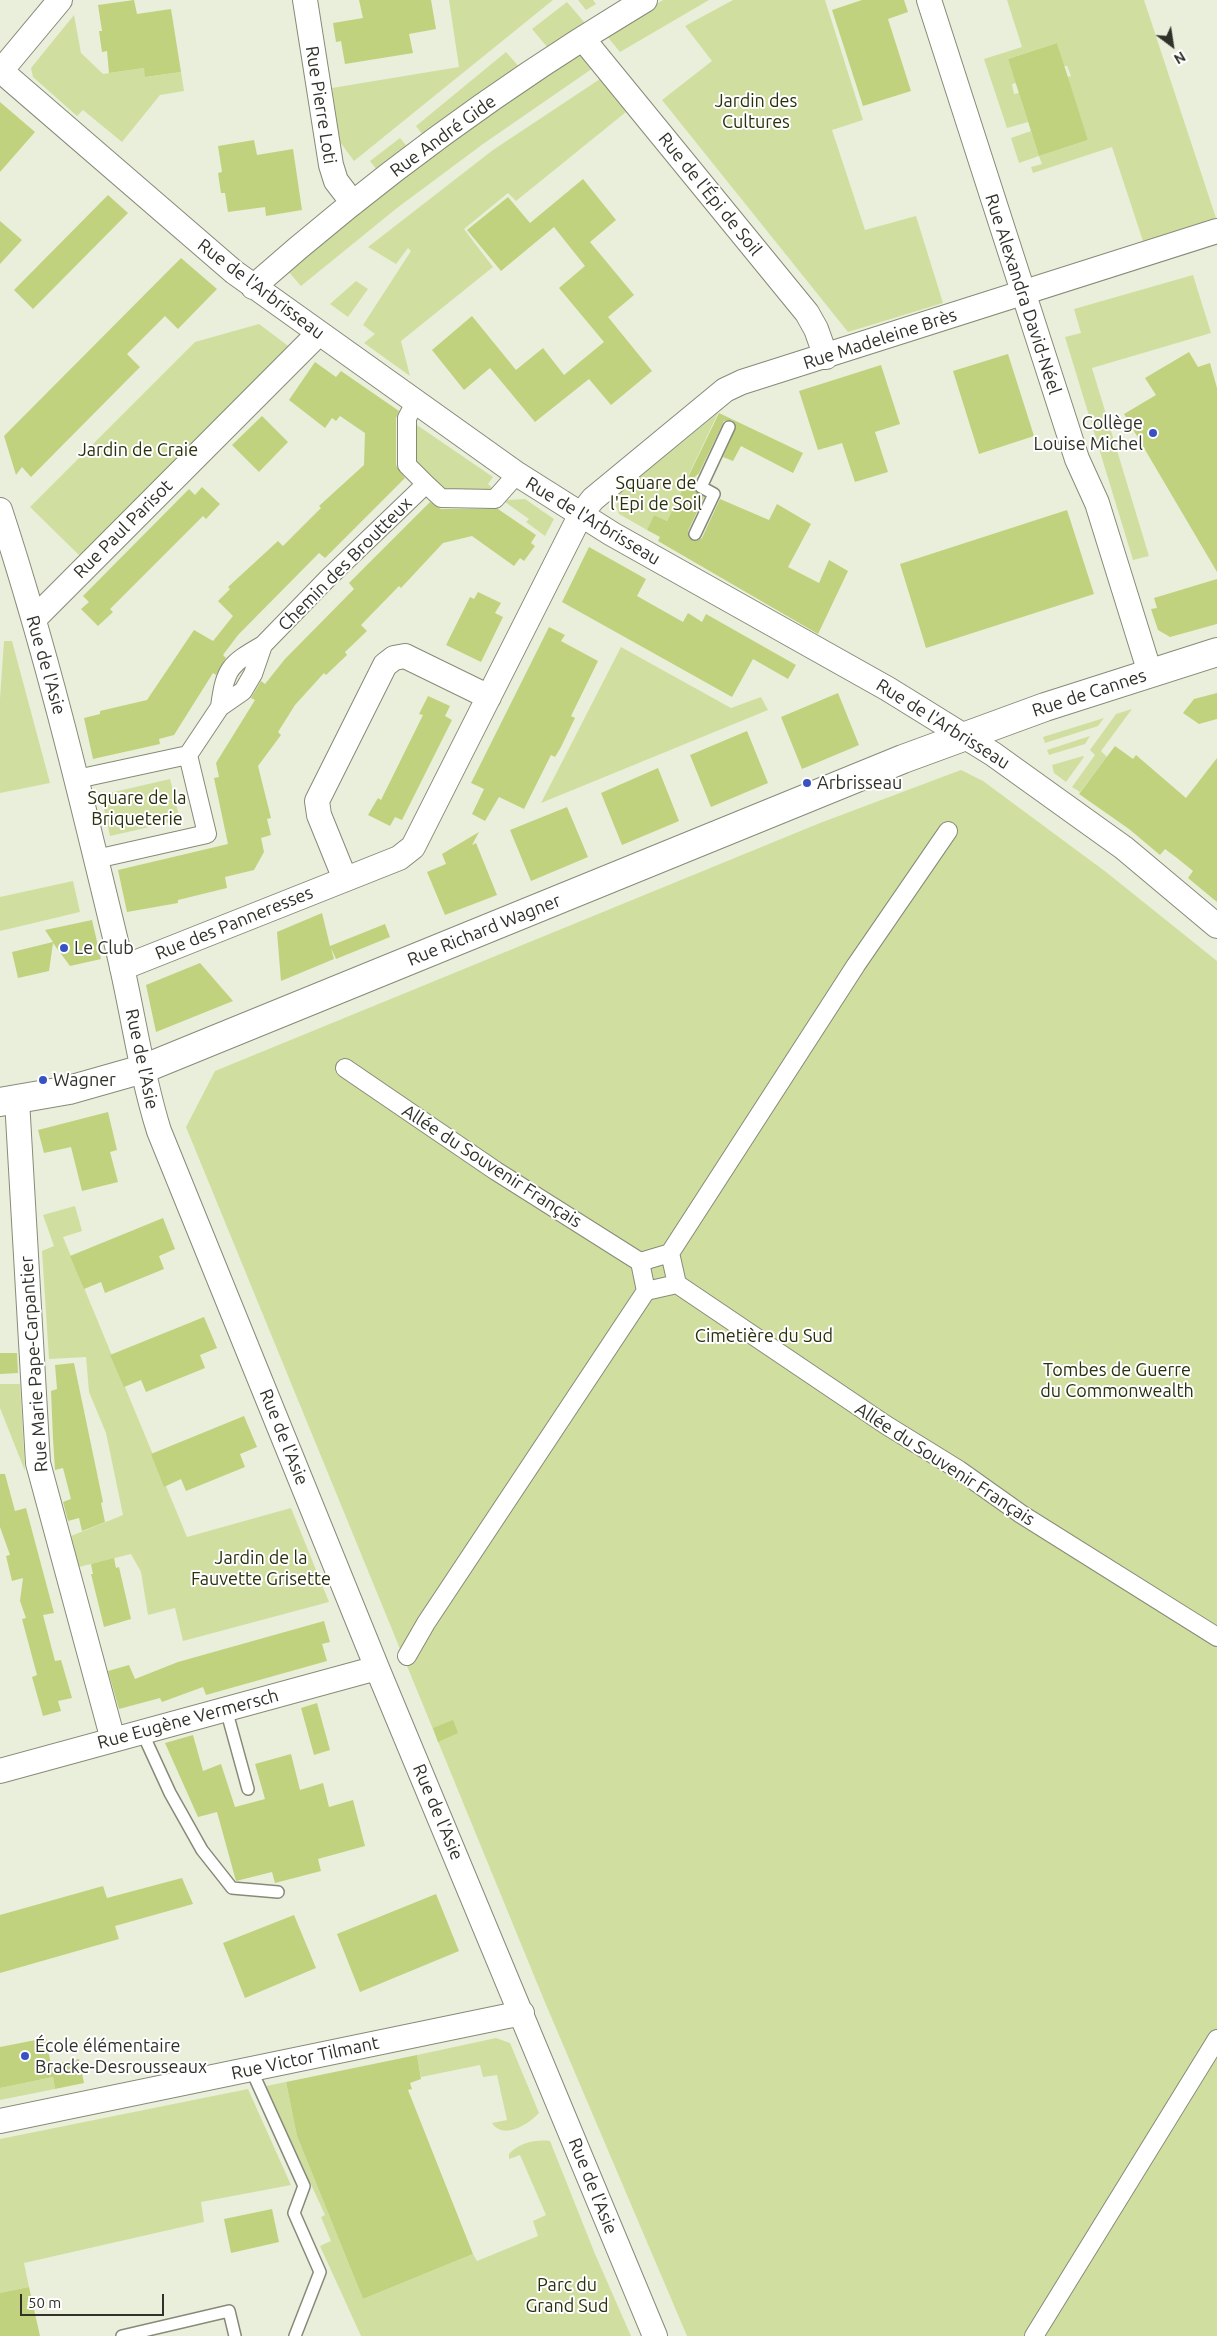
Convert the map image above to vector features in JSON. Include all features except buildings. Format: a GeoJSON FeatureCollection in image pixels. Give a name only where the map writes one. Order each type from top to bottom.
{"type":"FeatureCollection","features":[{"type":"Feature","properties":{"kind":"street"},"geometry":{"type":"LineString","coordinates":[[0,71],[60,0]]}},
{"type":"Feature","properties":{"kind":"street","name":"Rue Pierre Loti"},"geometry":{"type":"LineString","coordinates":[[305,0],[331,165],[336,181],[353,203]]}},
{"type":"Feature","properties":{"kind":"street","name":"Rue André Gide"},"geometry":{"type":"LineString","coordinates":[[253,287],[353,203],[428,144],[583,39],[645,0]]}},
{"type":"Feature","properties":{"kind":"street","name":"Rue Alexandra David-Néel"},"geometry":{"type":"LineString","coordinates":[[929,0],[1077,459],[1097,503],[1150,673]]}},
{"type":"Feature","properties":{"kind":"street","name":"Rue de l'Épi de Soil"},"geometry":{"type":"LineString","coordinates":[[583,39],[807,313],[816,329],[826,356]]}},
{"type":"Feature","properties":{"kind":"street","name":"Rue de l'Arbrisseau"},"geometry":{"type":"LineString","coordinates":[[0,71],[178,226],[253,287],[517,474],[580,514],[681,564],[888,689],[1040,786],[1101,831],[1217,926]]}},
{"type":"Feature","properties":{"kind":"street","name":"Rue Madeleine Brès"},"geometry":{"type":"LineString","coordinates":[[580,514],[594,499],[726,390],[742,382],[1217,231]]}},
{"type":"Feature","properties":{"kind":"street","name":"Rue Paul Parisot"},"geometry":{"type":"LineString","coordinates":[[34,619],[319,333]]}},
{"type":"Feature","properties":{"kind":"street","name":"Chemin des Broutteux"},"geometry":{"type":"LineString","coordinates":[[416,401],[408,418],[407,465],[441,498],[496,499],[517,474]]}},
{"type":"Feature","properties":{"kind":"street","name":"Chemin des Broutteux"},"geometry":{"type":"LineString","coordinates":[[188,755],[220,707],[243,691],[253,674],[263,645],[328,578],[426,484]]}},
{"type":"Feature","properties":{"kind":"street","name":"Rue de l'Asie"},"geometry":{"type":"LineString","coordinates":[[0,510],[34,619],[77,779],[122,968],[143,1069],[159,1131],[377,1668],[655,2336]]}},
{"type":"Feature","properties":{"kind":"street","name":"Rue des Panneresses"},"geometry":{"type":"LineString","coordinates":[[122,968],[400,858],[413,847],[580,514]]}},
{"type":"Feature","properties":{"kind":"street","name":"Rue de Cannes"},"geometry":{"type":"LineString","coordinates":[[963,737],[1044,707],[1217,652]]}},
{"type":"Feature","properties":{"kind":"street"},"geometry":{"type":"LineString","coordinates":[[345,879],[318,815],[317,801],[385,665],[394,658],[405,656],[489,697]]}},
{"type":"Feature","properties":{"kind":"street","name":"Rue Richard Wagner"},"geometry":{"type":"LineString","coordinates":[[9,1100],[69,1090],[143,1069],[862,775],[963,737]]}},
{"type":"Feature","properties":{"kind":"street"},"geometry":{"type":"LineString","coordinates":[[77,779],[188,755],[207,834],[96,859]]}},
{"type":"Feature","properties":{"kind":"street"},"geometry":{"type":"LineString","coordinates":[[646,1291],[640,1262],[670,1253],[856,965],[948,831]]}},
{"type":"Feature","properties":{"kind":"street","name":"Allée du Souvenir Français"},"geometry":{"type":"LineString","coordinates":[[345,1068],[496,1171],[640,1262]]}},
{"type":"Feature","properties":{"kind":"street","name":"Rue Marie Pape-Carpantier"},"geometry":{"type":"LineString","coordinates":[[9,1100],[38,1463],[113,1740]]}},
{"type":"Feature","properties":{"kind":"street"},"geometry":{"type":"LineString","coordinates":[[407,1656],[426,1623],[646,1291],[677,1284],[670,1253]]}},
{"type":"Feature","properties":{"kind":"street","name":"Allée du Souvenir Français"},"geometry":{"type":"LineString","coordinates":[[677,1284],[886,1424],[959,1470],[1021,1514],[1217,1638]]}},
{"type":"Feature","properties":{"kind":"street","name":"Rue Eugène Vermersch"},"geometry":{"type":"LineString","coordinates":[[0,1771],[377,1668]]}},
{"type":"Feature","properties":{"kind":"street","name":"Rue Victor Tilmant"},"geometry":{"type":"LineString","coordinates":[[0,2121],[522,2014]]}},
{"type":"Feature","properties":{"kind":"street"},"geometry":{"type":"LineString","coordinates":[[1034,2336],[1217,2039]]}},
{"type":"Feature","properties":{"kind":"lane"},"geometry":{"type":"LineString","coordinates":[[695,534],[714,494],[701,487],[729,427]]}},
{"type":"Feature","properties":{"kind":"lane"},"geometry":{"type":"LineString","coordinates":[[226,1709],[248,1789]]}},
{"type":"Feature","properties":{"kind":"lane"},"geometry":{"type":"LineString","coordinates":[[142,1732],[170,1793],[202,1850],[232,1888],[278,1892]]}},
{"type":"Feature","properties":{"kind":"lane"},"geometry":{"type":"LineString","coordinates":[[251,2069],[304,2186],[294,2213],[320,2272],[295,2336]]}},
{"type":"Feature","properties":{"kind":"lane"},"geometry":{"type":"LineString","coordinates":[[122,2336],[229,2311],[234,2336]]}},
{"type":"Feature","properties":{"kind":"green space"},"geometry":{"type":"Polygon","coordinates":[[[449,0],[553,0],[354,161],[340,142],[332,88],[459,67],[449,0]]]}},
{"type":"Feature","properties":{"kind":"green space"},"geometry":{"type":"Polygon","coordinates":[[[578,0],[593,0],[596,4],[586,10],[578,0]]]}},
{"type":"Feature","properties":{"kind":"green space"},"geometry":{"type":"Polygon","coordinates":[[[663,0],[709,0],[620,52],[606,35],[663,0]]]}},
{"type":"Feature","properties":{"kind":"green space","name":"Jardin des Cultures"},"geometry":{"type":"Polygon","coordinates":[[[733,0],[825,0],[863,120],[832,130],[865,230],[916,216],[943,303],[848,332],[662,100],[712,61],[685,26],[733,0]]]}},
{"type":"Feature","properties":{"kind":"green space"},"geometry":{"type":"Polygon","coordinates":[[[1007,0],[1144,0],[1216,218],[1143,241],[1112,147],[1033,173],[1031,167],[1042,164],[1039,156],[1088,140],[1067,77],[1071,76],[1067,66],[1064,66],[1057,43],[1008,59],[1016,83],[1012,84],[1014,94],[1019,93],[1028,122],[1007,128],[984,59],[1022,47],[1007,0]]]}},
{"type":"Feature","properties":{"kind":"green space"},"geometry":{"type":"Polygon","coordinates":[[[567,2],[585,23],[548,48],[532,29],[567,2]]]}},
{"type":"Feature","properties":{"kind":"green space"},"geometry":{"type":"Polygon","coordinates":[[[74,15],[81,53],[103,74],[144,68],[146,77],[181,72],[184,91],[160,95],[122,142],[83,110],[77,116],[33,77],[31,68],[74,15]]]}},
{"type":"Feature","properties":{"kind":"green space"},"geometry":{"type":"Polygon","coordinates":[[[506,52],[521,69],[425,138],[416,126],[506,52]]]}},
{"type":"Feature","properties":{"kind":"green space"},"geometry":{"type":"Polygon","coordinates":[[[579,54],[596,66],[483,144],[397,208],[301,286],[287,270],[473,122],[579,54]]]}},
{"type":"Feature","properties":{"kind":"green space"},"geometry":{"type":"Polygon","coordinates":[[[600,79],[626,112],[516,201],[508,193],[464,229],[493,267],[401,341],[410,376],[364,343],[375,334],[363,325],[411,251],[408,248],[396,264],[368,247],[493,150],[600,79]]]}},
{"type":"Feature","properties":{"kind":"green space"},"geometry":{"type":"Polygon","coordinates":[[[1031,131],[1039,156],[1019,163],[1011,138],[1031,131]]]}},
{"type":"Feature","properties":{"kind":"green space"},"geometry":{"type":"Polygon","coordinates":[[[400,138],[410,150],[380,174],[370,161],[400,138]]]}},
{"type":"Feature","properties":{"kind":"green space"},"geometry":{"type":"Polygon","coordinates":[[[1193,275],[1211,333],[1092,368],[1149,556],[1133,560],[1065,337],[1081,333],[1074,309],[1193,275]]]}},
{"type":"Feature","properties":{"kind":"green space"},"geometry":{"type":"Polygon","coordinates":[[[356,281],[368,289],[348,317],[330,304],[356,281]]]}},
{"type":"Feature","properties":{"kind":"green space","name":"Jardin de Craie"},"geometry":{"type":"Polygon","coordinates":[[[259,324],[291,348],[82,558],[30,507],[195,342],[259,324]]]}},
{"type":"Feature","properties":{"kind":"green space","name":"Square de l'Epi de Soil"},"geometry":{"type":"Polygon","coordinates":[[[718,413],[667,521],[654,515],[647,530],[619,514],[616,506],[620,493],[718,413]]]}},
{"type":"Feature","properties":{"kind":"green space"},"geometry":{"type":"Polygon","coordinates":[[[411,421],[493,477],[488,484],[496,491],[444,495],[411,464],[411,421]]]}},
{"type":"Feature","properties":{"kind":"green space"},"geometry":{"type":"Polygon","coordinates":[[[525,499],[554,519],[545,536],[526,522],[529,519],[505,502],[508,500],[525,499]]]}},
{"type":"Feature","properties":{"kind":"green space"},"geometry":{"type":"Polygon","coordinates":[[[4,641],[12,641],[50,783],[0,793],[0,699],[4,641]]]}},
{"type":"Feature","properties":{"kind":"green space"},"geometry":{"type":"Polygon","coordinates":[[[621,647],[731,708],[761,697],[768,710],[541,803],[621,647]]]}},
{"type":"Feature","properties":{"kind":"green space"},"geometry":{"type":"Polygon","coordinates":[[[1132,709],[1101,751],[1107,757],[1080,792],[1072,787],[1095,755],[1090,750],[1116,714],[1132,709]]]}},
{"type":"Feature","properties":{"kind":"green space"},"geometry":{"type":"Polygon","coordinates":[[[1104,718],[1098,726],[1045,743],[1043,737],[1104,718]]]}},
{"type":"Feature","properties":{"kind":"green space"},"geometry":{"type":"Polygon","coordinates":[[[1090,736],[1085,744],[1049,755],[1047,750],[1090,736]]]}},
{"type":"Feature","properties":{"kind":"green space"},"geometry":{"type":"Polygon","coordinates":[[[1083,756],[1066,782],[1054,773],[1052,765],[1083,756]]]}},
{"type":"Feature","properties":{"kind":"green space","name":"Cimetière du Sud"},"geometry":{"type":"Polygon","coordinates":[[[961,770],[983,781],[1106,872],[1217,961],[1217,2336],[687,2336],[544,2000],[186,1127],[215,1071],[820,823],[961,770]]]}},
{"type":"Feature","properties":{"kind":"green space","name":"Square de la Briqueterie"},"geometry":{"type":"Polygon","coordinates":[[[170,779],[180,820],[110,836],[101,795],[170,779]]]}},
{"type":"Feature","properties":{"kind":"green space"},"geometry":{"type":"Polygon","coordinates":[[[879,781],[866,792],[865,790],[283,1028],[281,1023],[879,781]]]}},
{"type":"Feature","properties":{"kind":"green space"},"geometry":{"type":"Polygon","coordinates":[[[73,881],[80,912],[0,931],[0,897],[73,881]]]}},
{"type":"Feature","properties":{"kind":"green space","name":"Jardin de la Fauvette Grisette"},"geometry":{"type":"Polygon","coordinates":[[[75,1206],[82,1231],[63,1237],[187,1537],[291,1508],[329,1602],[183,1641],[175,1608],[148,1615],[141,1572],[131,1554],[79,1567],[71,1536],[123,1515],[106,1433],[89,1392],[86,1357],[49,1359],[42,1251],[54,1246],[43,1215],[75,1206]]]}},
{"type":"Feature","properties":{"kind":"green space"},"geometry":{"type":"Polygon","coordinates":[[[0,1384],[20,1384],[25,1471],[0,1408],[0,1384]]]}},
{"type":"Feature","properties":{"kind":"green space"},"geometry":{"type":"Polygon","coordinates":[[[496,2038],[510,2043],[539,2113],[529,2122],[515,2129],[502,2130],[492,2123],[507,2120],[497,2075],[483,2077],[480,2065],[421,2077],[417,2055],[496,2038]]]}},
{"type":"Feature","properties":{"kind":"green space"},"geometry":{"type":"Polygon","coordinates":[[[53,2077],[55,2089],[0,2100],[0,2088],[53,2077]]]}},
{"type":"Feature","properties":{"kind":"green space","name":"Parc du Grand Sud"},"geometry":{"type":"Polygon","coordinates":[[[286,2082],[297,2136],[363,2299],[473,2254],[477,2261],[538,2236],[533,2221],[546,2215],[520,2155],[509,2159],[509,2154],[517,2147],[528,2143],[550,2141],[595,2254],[631,2336],[361,2336],[320,2246],[331,2241],[321,2217],[325,2215],[266,2086],[286,2082]]]}},
{"type":"Feature","properties":{"kind":"green space"},"geometry":{"type":"Polygon","coordinates":[[[248,2089],[291,2185],[201,2202],[204,2222],[24,2263],[29,2287],[0,2293],[0,2139],[248,2089]]]}},
{"type":"Feature","properties":{"kind":"place","name":"Collège Louise Michel"},"geometry":{"type":"Point","coordinates":[1153,433]}},
{"type":"Feature","properties":{"kind":"place","name":"Arbrisseau"},"geometry":{"type":"Point","coordinates":[807,783]}},
{"type":"Feature","properties":{"kind":"place","name":"Le Club"},"geometry":{"type":"Point","coordinates":[64,948]}},
{"type":"Feature","properties":{"kind":"place","name":"Wagner"},"geometry":{"type":"Point","coordinates":[43,1080]}},
{"type":"Feature","properties":{"kind":"place","name":"École élémentaire Bracke-Desrousseaux"},"geometry":{"type":"Point","coordinates":[25,2056]}},
{"type":"Feature","properties":{"kind":"park label","name":"Tombes de Guerre du Commonwealth"},"geometry":{"type":"Point","coordinates":[1117,1380]}}]}
